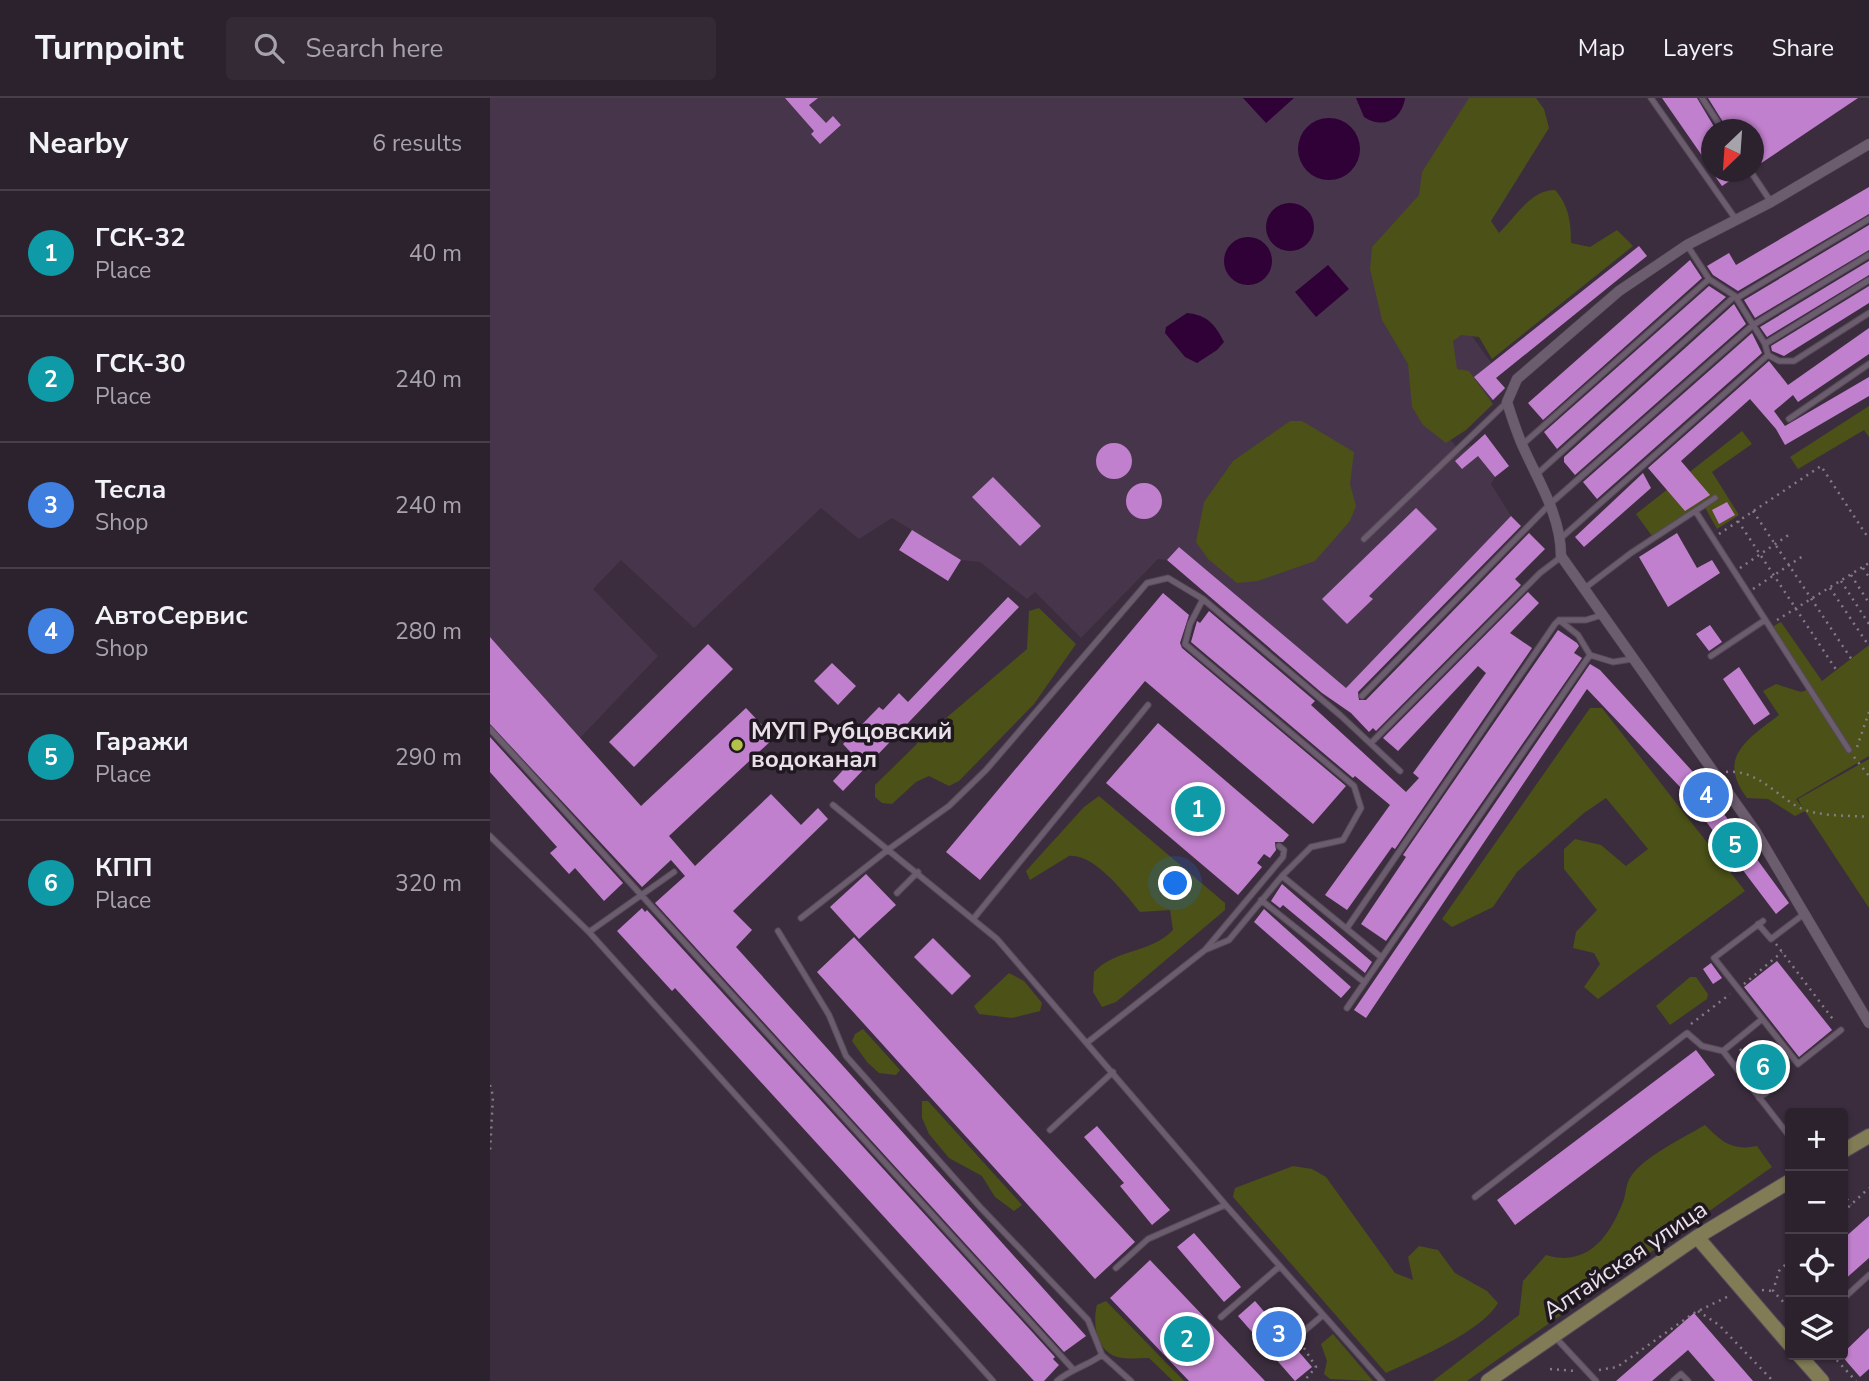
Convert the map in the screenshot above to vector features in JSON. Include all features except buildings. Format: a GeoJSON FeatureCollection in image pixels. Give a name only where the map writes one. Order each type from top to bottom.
{"type":"FeatureCollection","features":[{"type":"Feature","properties":{"kind":"main road"},"geometry":{"type":"LineString","coordinates":[[1848,1148],[1869,1136]]}},
{"type":"Feature","properties":{"kind":"main road","name":"Алтайская улица"},"geometry":{"type":"LineString","coordinates":[[1488,1381],[1697,1237],[1785,1184]]}},
{"type":"Feature","properties":{"kind":"main road"},"geometry":{"type":"LineString","coordinates":[[1697,1237],[1785,1339]]}},
{"type":"Feature","properties":{"kind":"main road"},"geometry":{"type":"LineString","coordinates":[[1803,1360],[1822,1381]]}},
{"type":"Feature","properties":{"kind":"street"},"geometry":{"type":"LineString","coordinates":[[1869,144],[1771,202],[1688,245],[1619,291],[1517,379],[1507,402],[1522,445],[1550,503],[1561,538],[1561,556],[1756,832],[1869,1023]]}},
{"type":"Feature","properties":{"kind":"lane"},"geometry":{"type":"LineString","coordinates":[[1651,98],[1737,220]]}},
{"type":"Feature","properties":{"kind":"lane"},"geometry":{"type":"LineString","coordinates":[[1702,98],[1716,119]]}},
{"type":"Feature","properties":{"kind":"lane"},"geometry":{"type":"LineString","coordinates":[[1758,182],[1771,202]]}},
{"type":"Feature","properties":{"kind":"lane"},"geometry":{"type":"LineString","coordinates":[[1536,474],[1736,297],[1869,219]]}},
{"type":"Feature","properties":{"kind":"lane"},"geometry":{"type":"LineString","coordinates":[[1688,245],[1709,279],[1736,297],[1765,344],[1768,355],[1779,361],[1794,361],[1869,313]]}},
{"type":"Feature","properties":{"kind":"lane"},"geometry":{"type":"LineString","coordinates":[[1362,696],[1550,503],[1753,325],[1869,255]]}},
{"type":"Feature","properties":{"kind":"lane"},"geometry":{"type":"LineString","coordinates":[[1522,445],[1709,279]]}},
{"type":"Feature","properties":{"kind":"lane"},"geometry":{"type":"LineString","coordinates":[[1765,344],[1869,280]]}},
{"type":"Feature","properties":{"kind":"lane"},"geometry":{"type":"LineString","coordinates":[[1561,538],[1768,355]]}},
{"type":"Feature","properties":{"kind":"lane"},"geometry":{"type":"LineString","coordinates":[[1790,419],[1869,364]]}},
{"type":"Feature","properties":{"kind":"lane"},"geometry":{"type":"LineString","coordinates":[[1364,539],[1507,402]]}},
{"type":"Feature","properties":{"kind":"lane"},"geometry":{"type":"LineString","coordinates":[[1585,588],[1715,498]]}},
{"type":"Feature","properties":{"kind":"lane"},"geometry":{"type":"LineString","coordinates":[[1696,512],[1849,750]]}},
{"type":"Feature","properties":{"kind":"lane"},"geometry":{"type":"LineString","coordinates":[[1371,743],[1539,573],[1561,556]]}},
{"type":"Feature","properties":{"kind":"lane"},"geometry":{"type":"LineString","coordinates":[[801,918],[949,806],[986,770],[1147,583],[1168,578],[1203,599],[1400,771]]}},
{"type":"Feature","properties":{"kind":"lane"},"geometry":{"type":"LineString","coordinates":[[1203,599],[1190,624],[1185,644],[1354,786],[1360,795],[1361,808],[1343,840],[1311,847],[1282,876],[1229,940],[1205,950]]}},
{"type":"Feature","properties":{"kind":"lane"},"geometry":{"type":"LineString","coordinates":[[1559,620],[1586,620],[1605,615]]}},
{"type":"Feature","properties":{"kind":"lane"},"geometry":{"type":"LineString","coordinates":[[1559,620],[1578,635],[1590,655],[1613,662],[1632,659]]}},
{"type":"Feature","properties":{"kind":"lane"},"geometry":{"type":"LineString","coordinates":[[1348,928],[1559,620]]}},
{"type":"Feature","properties":{"kind":"lane"},"geometry":{"type":"LineString","coordinates":[[1711,656],[1767,622]]}},
{"type":"Feature","properties":{"kind":"lane"},"geometry":{"type":"LineString","coordinates":[[1347,1008],[1590,655]]}},
{"type":"Feature","properties":{"kind":"lane"},"geometry":{"type":"LineString","coordinates":[[974,918],[1148,705]]}},
{"type":"Feature","properties":{"kind":"lane"},"geometry":{"type":"LineString","coordinates":[[490,729],[1072,1368]]}},
{"type":"Feature","properties":{"kind":"lane"},"geometry":{"type":"LineString","coordinates":[[832,804],[997,939],[1225,1205],[1382,1381]]}},
{"type":"Feature","properties":{"kind":"lane"},"geometry":{"type":"LineString","coordinates":[[490,836],[589,932],[993,1381]]}},
{"type":"Feature","properties":{"kind":"lane"},"geometry":{"type":"LineString","coordinates":[[1088,1042],[1205,950],[1283,857],[1284,850],[1279,846]]}},
{"type":"Feature","properties":{"kind":"lane"},"geometry":{"type":"LineString","coordinates":[[897,893],[918,872]]}},
{"type":"Feature","properties":{"kind":"lane"},"geometry":{"type":"LineString","coordinates":[[589,932],[639,894],[674,873]]}},
{"type":"Feature","properties":{"kind":"lane"},"geometry":{"type":"LineString","coordinates":[[1282,876],[1381,957]]}},
{"type":"Feature","properties":{"kind":"lane"},"geometry":{"type":"LineString","coordinates":[[1261,900],[1364,982]]}},
{"type":"Feature","properties":{"kind":"lane"},"geometry":{"type":"LineString","coordinates":[[1804,914],[1771,939],[1760,922],[1714,958],[1798,1064],[1841,1030]]}},
{"type":"Feature","properties":{"kind":"lane"},"geometry":{"type":"LineString","coordinates":[[778,931],[823,1004],[846,1056],[980,1208],[1081,1312],[1088,1320],[1102,1355],[1131,1381]]}},
{"type":"Feature","properties":{"kind":"lane"},"geometry":{"type":"LineString","coordinates":[[1723,1051],[1761,1020]]}},
{"type":"Feature","properties":{"kind":"lane"},"geometry":{"type":"LineString","coordinates":[[1475,1198],[1687,1033],[1702,1046],[1723,1051],[1785,1132]]}},
{"type":"Feature","properties":{"kind":"lane"},"geometry":{"type":"LineString","coordinates":[[1050,1130],[1113,1072]]}},
{"type":"Feature","properties":{"kind":"lane"},"geometry":{"type":"LineString","coordinates":[[1759,1098],[1779,1083]]}},
{"type":"Feature","properties":{"kind":"lane"},"geometry":{"type":"LineString","coordinates":[[1116,1268],[1148,1239],[1225,1205]]}},
{"type":"Feature","properties":{"kind":"lane"},"geometry":{"type":"LineString","coordinates":[[1221,1317],[1280,1266]]}},
{"type":"Feature","properties":{"kind":"lane"},"geometry":{"type":"LineString","coordinates":[[1845,1297],[1869,1275]]}},
{"type":"Feature","properties":{"kind":"lane"},"geometry":{"type":"LineString","coordinates":[[1296,1338],[1323,1315]]}},
{"type":"Feature","properties":{"kind":"lane"},"geometry":{"type":"LineString","coordinates":[[1553,1335],[1596,1381]]}},
{"type":"Feature","properties":{"kind":"lane"},"geometry":{"type":"LineString","coordinates":[[1057,1381],[1072,1368],[1090,1364],[1102,1355]]}},
{"type":"Feature","properties":{"kind":"lane"},"geometry":{"type":"LineString","coordinates":[[1673,1381],[1681,1374],[1688,1381]]}},
{"type":"Feature","properties":{"kind":"path"},"geometry":{"type":"LineString","coordinates":[[1713,538],[1821,466],[1869,539]]}},
{"type":"Feature","properties":{"kind":"path"},"geometry":{"type":"LineString","coordinates":[[1753,511],[1852,660]]}},
{"type":"Feature","properties":{"kind":"path"},"geometry":{"type":"LineString","coordinates":[[1738,521],[1837,671]]}},
{"type":"Feature","properties":{"kind":"path"},"geometry":{"type":"LineString","coordinates":[[1734,571],[1790,534]]}},
{"type":"Feature","properties":{"kind":"path"},"geometry":{"type":"LineString","coordinates":[[1748,593],[1803,556]]}},
{"type":"Feature","properties":{"kind":"path"},"geometry":{"type":"LineString","coordinates":[[1767,622],[1796,608],[1869,563]]}},
{"type":"Feature","properties":{"kind":"path"},"geometry":{"type":"LineString","coordinates":[[1863,567],[1869,577]]}},
{"type":"Feature","properties":{"kind":"path"},"geometry":{"type":"LineString","coordinates":[[1851,575],[1869,603]]}},
{"type":"Feature","properties":{"kind":"path"},"geometry":{"type":"LineString","coordinates":[[1841,581],[1869,624]]}},
{"type":"Feature","properties":{"kind":"path"},"geometry":{"type":"LineString","coordinates":[[1830,587],[1869,646]]}},
{"type":"Feature","properties":{"kind":"path"},"geometry":{"type":"LineString","coordinates":[[1853,757],[1869,712]]}},
{"type":"Feature","properties":{"kind":"path"},"geometry":{"type":"LineString","coordinates":[[1849,750],[1869,776]]}},
{"type":"Feature","properties":{"kind":"path"},"geometry":{"type":"LineString","coordinates":[[1716,773],[1733,771],[1763,781],[1808,810],[1869,817]]}},
{"type":"Feature","properties":{"kind":"path"},"geometry":{"type":"LineString","coordinates":[[1771,939],[1841,1030]]}},
{"type":"Feature","properties":{"kind":"path"},"geometry":{"type":"LineString","coordinates":[[1734,1042],[1762,1076]]}},
{"type":"Feature","properties":{"kind":"path"},"geometry":{"type":"LineString","coordinates":[[490,1085],[493,1097],[490,1152]]}},
{"type":"Feature","properties":{"kind":"path"},"geometry":{"type":"LineString","coordinates":[[1848,1208],[1869,1188]]}},
{"type":"Feature","properties":{"kind":"path"},"geometry":{"type":"LineString","coordinates":[[1848,1200],[1851,1205]]}},
{"type":"Feature","properties":{"kind":"path"},"geometry":{"type":"LineString","coordinates":[[1773,1291],[1779,1270],[1785,1265]]}},
{"type":"Feature","properties":{"kind":"path"},"geometry":{"type":"LineString","coordinates":[[1550,1369],[1588,1372],[1617,1367],[1698,1311],[1741,1290],[1773,1291],[1785,1304]]}},
{"type":"Feature","properties":{"kind":"path"},"geometry":{"type":"LineString","coordinates":[[1698,1311],[1719,1325],[1773,1381]]}},
{"type":"Feature","properties":{"kind":"path"},"geometry":{"type":"LineString","coordinates":[[1304,1348],[1316,1367],[1304,1381]]}},
{"type":"Feature","properties":{"kind":"path"},"geometry":{"type":"LineString","coordinates":[[1837,1360],[1856,1381]]}},
{"type":"Feature","properties":{"kind":"shaded area"},"geometry":{"type":"Polygon","coordinates":[[[490,98],[1505,98],[1431,279],[1492,364],[1487,367],[1506,389],[1447,436],[1461,452],[1470,445],[1495,477],[1491,484],[1511,516],[1346,688],[1179,547],[1167,560],[1158,559],[1081,638],[1035,592],[1027,599],[980,562],[961,560],[892,518],[859,539],[821,508],[694,628],[621,560],[593,589],[658,656],[580,738],[490,637],[490,98]]]}},
{"type":"Feature","properties":{"kind":"shaded area"},"geometry":{"type":"Polygon","coordinates":[[[1243,98],[1294,98],[1266,123],[1243,98]]]}},
{"type":"Feature","properties":{"kind":"shaded area"},"geometry":{"type":"Polygon","coordinates":[[[1356,98],[1405,99],[1395,118],[1377,122],[1364,117],[1356,98]]]}},
{"type":"Feature","properties":{"kind":"shaded area"},"geometry":{"type":"Polygon","coordinates":[[[1323,118],[1335,118],[1351,127],[1358,137],[1358,161],[1351,171],[1335,180],[1323,180],[1312,175],[1303,166],[1298,155],[1298,143],[1303,132],[1312,123],[1323,118]]]}},
{"type":"Feature","properties":{"kind":"shaded area"},"geometry":{"type":"Polygon","coordinates":[[[1290,203],[1299,204],[1307,210],[1313,218],[1313,236],[1307,244],[1299,250],[1290,251],[1281,250],[1273,244],[1267,236],[1266,227],[1267,218],[1273,210],[1281,204],[1290,203]]]}},
{"type":"Feature","properties":{"kind":"shaded area"},"geometry":{"type":"Polygon","coordinates":[[[1248,237],[1257,238],[1265,244],[1271,252],[1271,270],[1265,278],[1257,284],[1248,285],[1239,284],[1231,278],[1225,270],[1224,261],[1225,252],[1231,244],[1239,238],[1248,237]]]}},
{"type":"Feature","properties":{"kind":"shaded area"},"geometry":{"type":"Polygon","coordinates":[[[1328,265],[1349,289],[1316,317],[1295,292],[1328,265]]]}},
{"type":"Feature","properties":{"kind":"shaded area"},"geometry":{"type":"Polygon","coordinates":[[[1187,313],[1210,322],[1224,342],[1197,363],[1185,357],[1165,333],[1166,327],[1187,313]]]}},
{"type":"Feature","properties":{"kind":"green space"},"geometry":{"type":"Polygon","coordinates":[[[1469,98],[1536,98],[1544,109],[1549,128],[1491,221],[1499,233],[1531,199],[1546,191],[1555,190],[1568,215],[1571,243],[1590,247],[1617,230],[1633,246],[1492,359],[1479,337],[1461,335],[1453,341],[1457,369],[1469,371],[1493,404],[1466,430],[1446,443],[1423,425],[1412,407],[1408,364],[1382,320],[1370,269],[1372,247],[1419,195],[1422,172],[1469,98]]]}},
{"type":"Feature","properties":{"kind":"green space"},"geometry":{"type":"Polygon","coordinates":[[[1869,406],[1869,437],[1864,430],[1798,469],[1790,457],[1869,406]]]}},
{"type":"Feature","properties":{"kind":"green space"},"geometry":{"type":"Polygon","coordinates":[[[1290,421],[1302,421],[1354,452],[1350,484],[1356,506],[1350,521],[1315,561],[1258,581],[1237,583],[1208,559],[1196,542],[1204,502],[1233,461],[1290,421]]]}},
{"type":"Feature","properties":{"kind":"green space"},"geometry":{"type":"Polygon","coordinates":[[[1742,431],[1752,444],[1712,472],[1739,515],[1717,529],[1703,504],[1652,536],[1636,514],[1742,431]]]}},
{"type":"Feature","properties":{"kind":"green space"},"geometry":{"type":"Polygon","coordinates":[[[1039,608],[1076,644],[1034,704],[959,781],[949,786],[929,776],[916,782],[892,804],[882,803],[875,797],[875,785],[925,736],[1027,649],[1029,611],[1039,608]]]}},
{"type":"Feature","properties":{"kind":"green space"},"geometry":{"type":"Polygon","coordinates":[[[1781,622],[1822,681],[1869,645],[1869,756],[1796,799],[1802,807],[1798,799],[1869,759],[1869,908],[1805,811],[1795,816],[1768,799],[1747,798],[1738,784],[1735,760],[1740,750],[1779,715],[1763,691],[1776,684],[1801,692],[1812,688],[1772,627],[1781,622]]]}},
{"type":"Feature","properties":{"kind":"green space"},"geometry":{"type":"Polygon","coordinates":[[[1590,708],[1602,708],[1745,891],[1598,999],[1584,987],[1600,964],[1594,953],[1573,948],[1576,932],[1597,910],[1564,869],[1564,849],[1575,839],[1601,845],[1626,866],[1648,849],[1606,798],[1584,813],[1517,872],[1493,907],[1452,927],[1442,919],[1590,708]]]}},
{"type":"Feature","properties":{"kind":"green space"},"geometry":{"type":"Polygon","coordinates":[[[1099,796],[1225,903],[1225,910],[1116,1002],[1102,1007],[1093,992],[1094,972],[1113,959],[1164,938],[1173,930],[1170,910],[1140,912],[1108,876],[1089,861],[1079,857],[1069,856],[1030,880],[1026,871],[1084,807],[1099,796]]]}},
{"type":"Feature","properties":{"kind":"green space"},"geometry":{"type":"Polygon","coordinates":[[[1009,973],[1024,981],[1042,1003],[1040,1011],[1012,1018],[979,1014],[974,1006],[1009,973]]]}},
{"type":"Feature","properties":{"kind":"green space"},"geometry":{"type":"Polygon","coordinates":[[[1690,977],[1696,977],[1708,994],[1707,999],[1670,1025],[1656,1006],[1690,977]]]}},
{"type":"Feature","properties":{"kind":"green space"},"geometry":{"type":"Polygon","coordinates":[[[863,1029],[900,1070],[896,1075],[879,1073],[867,1062],[852,1041],[855,1034],[863,1029]]]}},
{"type":"Feature","properties":{"kind":"green space"},"geometry":{"type":"Polygon","coordinates":[[[922,1101],[928,1101],[1022,1205],[1014,1211],[995,1197],[982,1176],[949,1158],[929,1134],[922,1118],[922,1101]]]}},
{"type":"Feature","properties":{"kind":"green space"},"geometry":{"type":"Polygon","coordinates":[[[1705,1125],[1728,1144],[1757,1146],[1772,1167],[1467,1381],[1433,1381],[1519,1315],[1523,1281],[1546,1255],[1574,1257],[1586,1252],[1605,1236],[1619,1212],[1629,1180],[1636,1170],[1664,1148],[1705,1125]]]}},
{"type":"Feature","properties":{"kind":"green space"},"geometry":{"type":"Polygon","coordinates":[[[1293,1166],[1312,1169],[1326,1177],[1395,1273],[1413,1280],[1408,1257],[1419,1246],[1438,1250],[1455,1273],[1487,1291],[1498,1303],[1490,1314],[1464,1334],[1386,1373],[1233,1197],[1235,1188],[1293,1166]]]}},
{"type":"Feature","properties":{"kind":"green space"},"geometry":{"type":"Polygon","coordinates":[[[1106,1301],[1184,1381],[1173,1381],[1149,1358],[1113,1356],[1104,1349],[1096,1331],[1095,1317],[1097,1305],[1106,1301]]]}},
{"type":"Feature","properties":{"kind":"green space"},"geometry":{"type":"Polygon","coordinates":[[[1333,1334],[1373,1381],[1330,1379],[1324,1374],[1327,1361],[1321,1344],[1333,1334]]]}},
{"type":"Feature","properties":{"kind":"place","name":"МУП Рубцовский водоканал"},"geometry":{"type":"Point","coordinates":[737,745]}},
{"type":"Feature","properties":{"kind":"place","name":"АвтоСервис"},"geometry":{"type":"Point","coordinates":[1706,795]}},
{"type":"Feature","properties":{"kind":"place","name":"ГСК-32"},"geometry":{"type":"Point","coordinates":[1198,809]}},
{"type":"Feature","properties":{"kind":"place","name":"Гаражи"},"geometry":{"type":"Point","coordinates":[1735,845]}},
{"type":"Feature","properties":{"kind":"place","name":"КПП"},"geometry":{"type":"Point","coordinates":[1763,1067]}},
{"type":"Feature","properties":{"kind":"place","name":"Тесла"},"geometry":{"type":"Point","coordinates":[1279,1334]}},
{"type":"Feature","properties":{"kind":"place","name":"ГСК-30"},"geometry":{"type":"Point","coordinates":[1187,1339]}}]}
